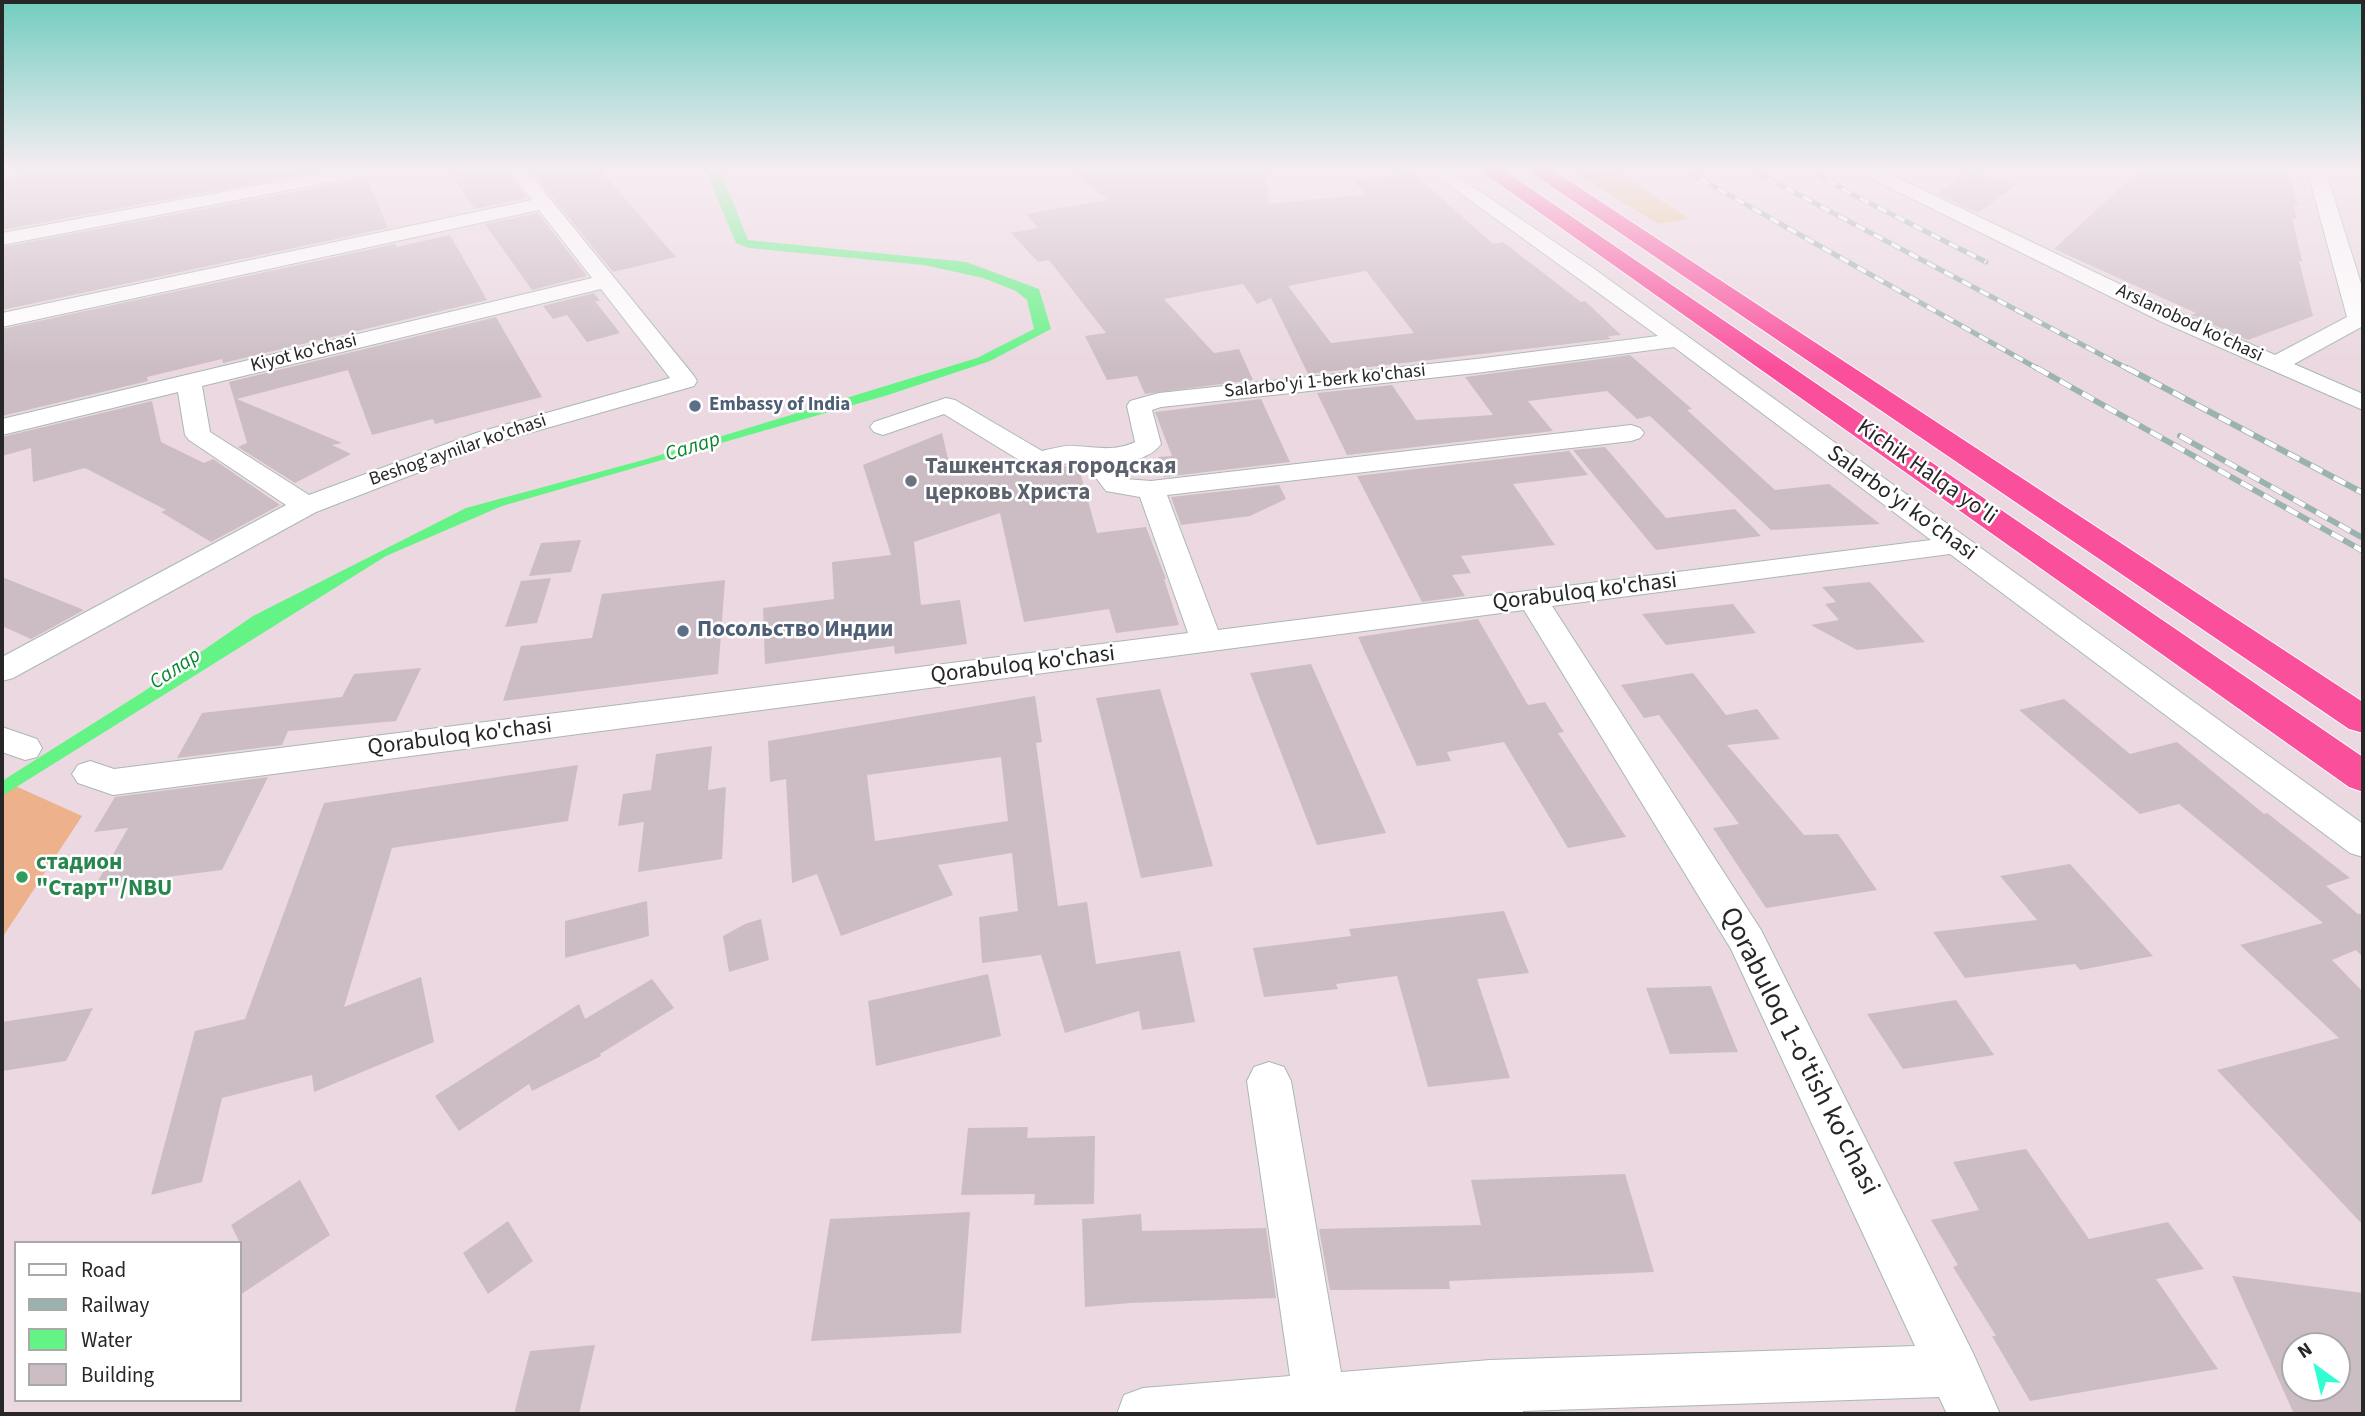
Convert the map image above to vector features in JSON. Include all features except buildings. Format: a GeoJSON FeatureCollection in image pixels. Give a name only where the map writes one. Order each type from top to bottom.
{"type":"FeatureCollection","features":[{"type":"Feature","properties":{"kind":"highway","name":"Kichik Halqa yo'li"},"geometry":{"type":"LineString","coordinates":[[1585,235],[2363,777]]}},
{"type":"Feature","properties":{"kind":"highway","name":"Kichik Halqa yo'li"},"geometry":{"type":"LineString","coordinates":[[1636,235],[2363,720]]}},
{"type":"Feature","properties":{"kind":"street"},"geometry":{"type":"LineString","coordinates":[[2,239],[23,235]]}},
{"type":"Feature","properties":{"kind":"street"},"geometry":{"type":"LineString","coordinates":[[2,320],[396,235]]}},
{"type":"Feature","properties":{"kind":"street","name":"Beshog'aynilar ko'chasi"},"geometry":{"type":"LineString","coordinates":[[4,666],[306,506],[485,438],[685,381],[570,235]]}},
{"type":"Feature","properties":{"kind":"street","name":"Salarbo'yi ko'chasi"},"geometry":{"type":"LineString","coordinates":[[1531,235],[2363,843]]}},
{"type":"Feature","properties":{"kind":"street","name":"Arslanobod ko'chasi"},"geometry":{"type":"LineString","coordinates":[[2013,235],[2170,317],[2363,403]]}},
{"type":"Feature","properties":{"kind":"street"},"geometry":{"type":"LineString","coordinates":[[2276,364],[2358,320],[2359,312],[2336,235]]}},
{"type":"Feature","properties":{"kind":"street","name":"Kiyot ko'chasi"},"geometry":{"type":"LineString","coordinates":[[2,427],[606,281]]}},
{"type":"Feature","properties":{"kind":"street","name":"Salarbo'yi 1-berk ko'chasi"},"geometry":{"type":"LineString","coordinates":[[1094,457],[1137,451],[1148,444],[1139,406],[1146,402],[1476,366],[1678,340]]}},
{"type":"Feature","properties":{"kind":"street"},"geometry":{"type":"LineString","coordinates":[[189,382],[198,435],[306,506]]}},
{"type":"Feature","properties":{"kind":"street"},"geometry":{"type":"LineString","coordinates":[[883,427],[946,405],[1038,460],[1072,453],[1094,457],[1114,485],[1122,490],[1151,489],[1631,433]]}},
{"type":"Feature","properties":{"kind":"street"},"geometry":{"type":"LineString","coordinates":[[1151,489],[1208,643]]}},
{"type":"Feature","properties":{"kind":"street","name":"Qorabuloq ko'chasi"},"geometry":{"type":"LineString","coordinates":[[90,774],[113,782],[1956,545]]}},
{"type":"Feature","properties":{"kind":"street","name":"Qorabuloq 1-o'tish ko'chasi"},"geometry":{"type":"LineString","coordinates":[[1143,1414],[1320,1402],[1965,1393],[1747,941],[1533,600]]}},
{"type":"Feature","properties":{"kind":"street"},"geometry":{"type":"LineString","coordinates":[[1269,1081],[1320,1402]]}},
{"type":"Feature","properties":{"kind":"shaded area","name":"стадион \"Старт\"/NBU"},"geometry":{"type":"Polygon","coordinates":[[[2,780],[82,816],[2,938],[2,780]]]}},
{"type":"Feature","properties":{"kind":"water","name":"Салар"},"geometry":{"type":"Polygon","coordinates":[[[733,235],[746,235],[748,240],[966,262],[1039,289],[1051,329],[990,361],[888,395],[502,506],[386,556],[2,796],[2,781],[143,692],[253,616],[466,508],[647,459],[977,358],[1034,329],[1027,300],[1016,291],[983,278],[924,265],[749,248],[736,243],[733,235]]]}},
{"type":"Feature","properties":{"kind":"railway"},"geometry":{"type":"LineString","coordinates":[[1800,235],[2040,370]]}},
{"type":"Feature","properties":{"kind":"railway"},"geometry":{"type":"LineString","coordinates":[[1875,235],[2130,370]]}},
{"type":"Feature","properties":{"kind":"railway"},"geometry":{"type":"LineString","coordinates":[[1933,235],[1986,262]]}},
{"type":"Feature","properties":{"kind":"railway"},"geometry":{"type":"LineString","coordinates":[[2037,368],[2363,551]]}},
{"type":"Feature","properties":{"kind":"railway"},"geometry":{"type":"LineString","coordinates":[[2127,368],[2363,493]]}},
{"type":"Feature","properties":{"kind":"railway"},"geometry":{"type":"LineString","coordinates":[[2180,436],[2363,538]]}},
{"type":"Feature","properties":{"kind":"place","name":"Embassy of India"},"geometry":{"type":"Point","coordinates":[695,406]}},
{"type":"Feature","properties":{"kind":"place","name":"Ташкентская городская церковь Христа"},"geometry":{"type":"Point","coordinates":[911,481]}},
{"type":"Feature","properties":{"kind":"place","name":"Посольство Индии"},"geometry":{"type":"Point","coordinates":[683,631]}},
{"type":"Feature","properties":{"kind":"place","name":"стадион \"Старт\"/NBU"},"geometry":{"type":"Point","coordinates":[22,877]}}]}
